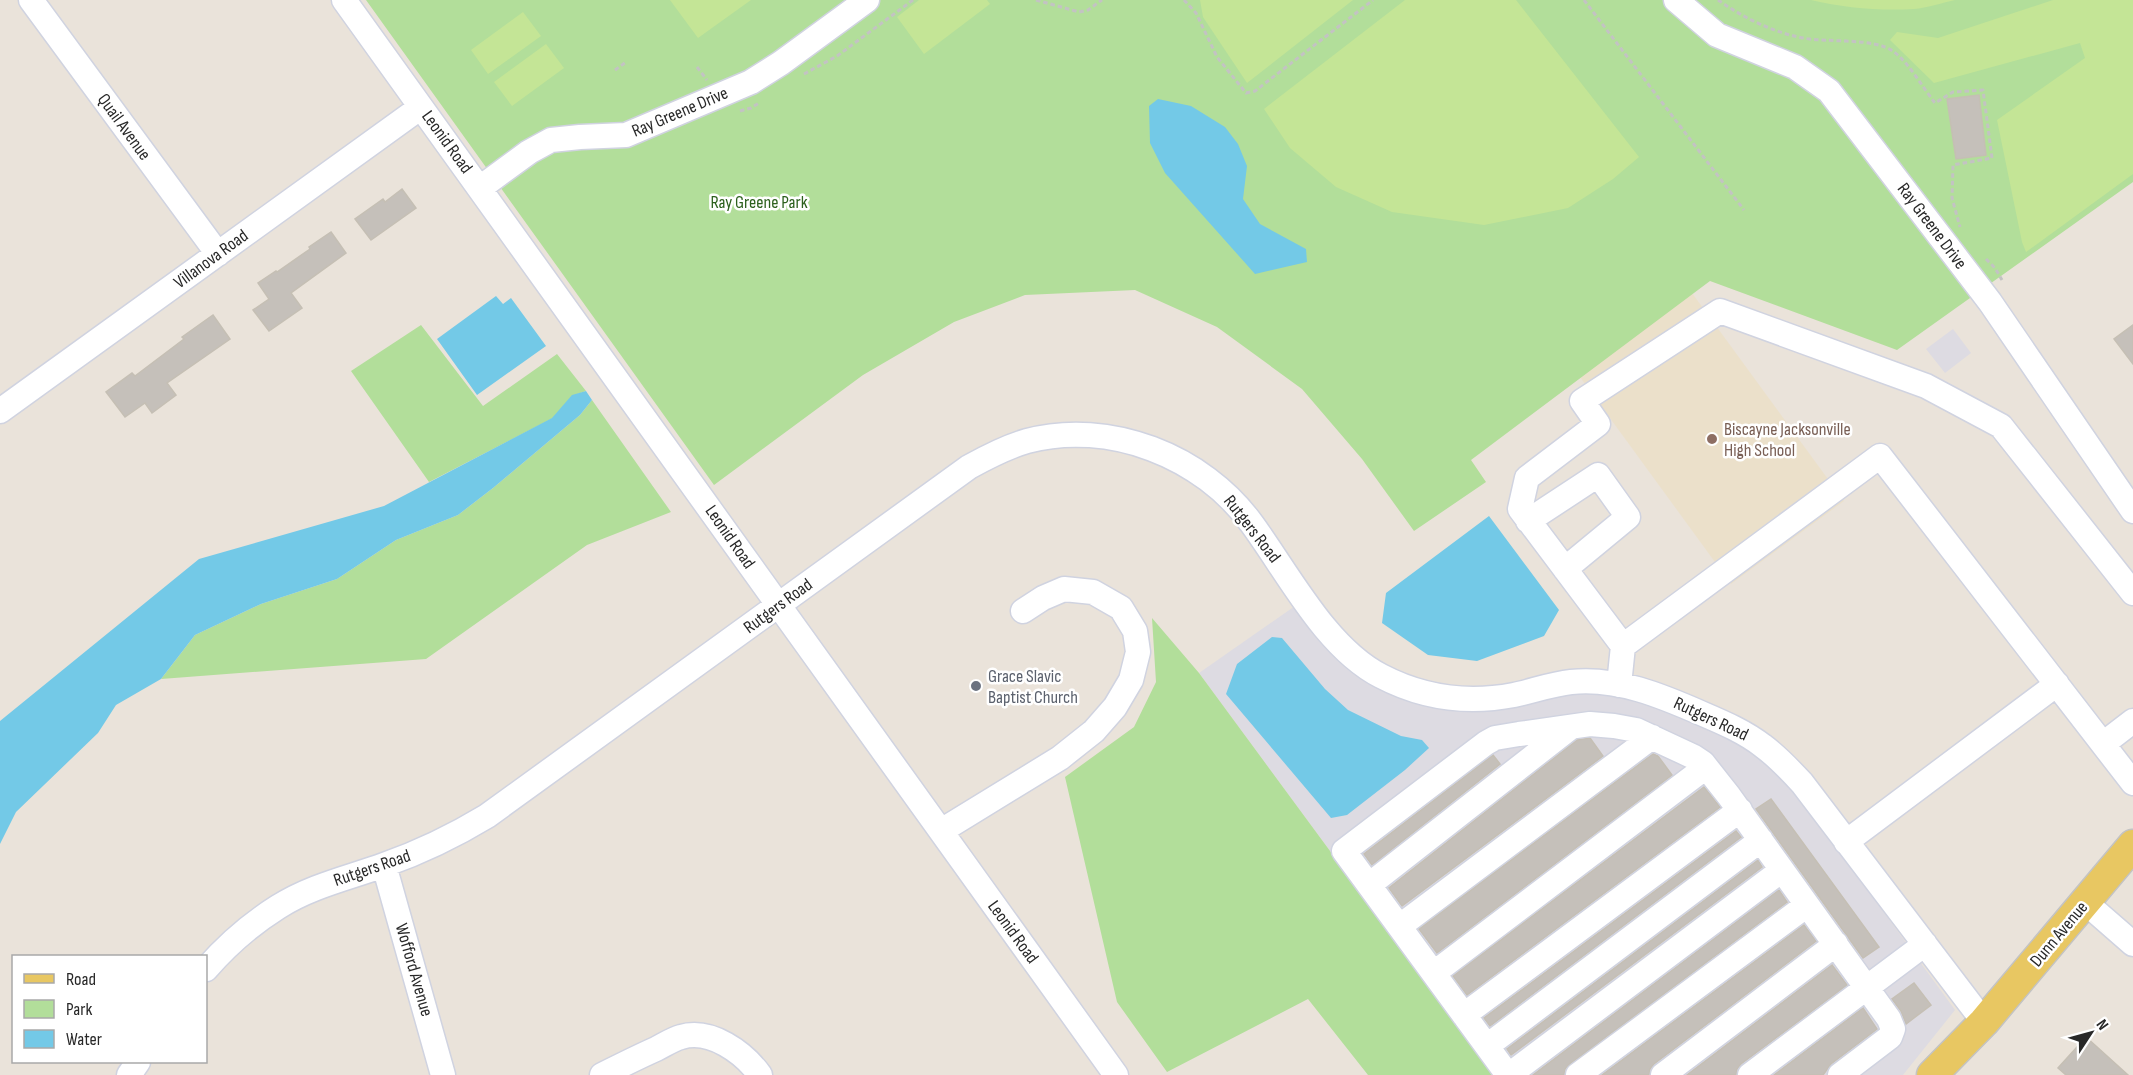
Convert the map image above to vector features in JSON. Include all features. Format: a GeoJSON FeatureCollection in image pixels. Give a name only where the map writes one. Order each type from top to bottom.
{"type":"FeatureCollection","features":[{"type":"Feature","properties":{"kind":"main road","name":"Dunn Avenue"},"geometry":{"type":"LineString","coordinates":[[1932,1075],[1984,1023],[2133,845]]}},
{"type":"Feature","properties":{"kind":"main road","name":"Dunn Avenue"},"geometry":{"type":"LineString","coordinates":[[1954,1075],[1984,1023]]}},
{"type":"Feature","properties":{"kind":"street","name":"Quail Avenue"},"geometry":{"type":"LineString","coordinates":[[31,0],[218,254]]}},
{"type":"Feature","properties":{"kind":"street","name":"Leonid Road"},"geometry":{"type":"LineString","coordinates":[[344,0],[1116,1075]]}},
{"type":"Feature","properties":{"kind":"street","name":"Ray Greene Drive"},"geometry":{"type":"LineString","coordinates":[[480,188],[529,152],[551,140],[580,136],[626,135],[751,82],[781,63],[867,0]]}},
{"type":"Feature","properties":{"kind":"street","name":"Ray Greene Drive"},"geometry":{"type":"LineString","coordinates":[[1676,0],[1717,35],[1795,67],[1828,91],[1990,302],[2132,507]]}},
{"type":"Feature","properties":{"kind":"street","name":"Villanova Road"},"geometry":{"type":"LineString","coordinates":[[4,399],[218,254],[421,107]]}},
{"type":"Feature","properties":{"kind":"street"},"geometry":{"type":"LineString","coordinates":[[1619,685],[1623,646],[1520,509],[1527,478],[1598,424],[1582,401],[1720,311],[1926,386],[2001,426],[2133,594]]}},
{"type":"Feature","properties":{"kind":"street","name":"Rutgers Road"},"geometry":{"type":"LineString","coordinates":[[207,968],[224,949],[279,906],[336,880],[384,865],[441,842],[487,816],[979,462],[1000,450],[1028,441],[1057,436],[1094,435],[1158,451],[1188,465],[1214,483],[1235,502],[1251,522],[1328,632],[1356,660],[1399,686],[1430,695],[1489,699],[1570,682],[1593,681],[1619,685],[1660,696],[1737,729],[1762,745],[1802,783],[1984,1023]]}},
{"type":"Feature","properties":{"kind":"street"},"geometry":{"type":"LineString","coordinates":[[1623,646],[1880,456],[2133,783]]}},
{"type":"Feature","properties":{"kind":"street"},"geometry":{"type":"LineString","coordinates":[[1528,521],[1598,475],[1628,517],[1565,569]]}},
{"type":"Feature","properties":{"kind":"street"},"geometry":{"type":"LineString","coordinates":[[941,831],[1060,758],[1094,731],[1115,707],[1131,680],[1138,652],[1135,631],[1121,608],[1093,592],[1064,589],[1043,597],[1023,611]]}},
{"type":"Feature","properties":{"kind":"street"},"geometry":{"type":"LineString","coordinates":[[1846,842],[2056,684]]}},
{"type":"Feature","properties":{"kind":"street"},"geometry":{"type":"LineString","coordinates":[[2103,744],[2133,721]]}},
{"type":"Feature","properties":{"kind":"street"},"geometry":{"type":"LineString","coordinates":[[1782,870],[1509,1075],[1344,851],[1486,743],[1496,738],[1590,724],[1636,730],[1684,751],[1706,767],[1740,810],[1892,1024],[1892,1033],[1885,1041],[1840,1075]]}},
{"type":"Feature","properties":{"kind":"street"},"geometry":{"type":"LineString","coordinates":[[1369,885],[1571,727]]}},
{"type":"Feature","properties":{"kind":"street"},"geometry":{"type":"LineString","coordinates":[[1400,926],[1652,737]]}},
{"type":"Feature","properties":{"kind":"street"},"geometry":{"type":"LineString","coordinates":[[1434,974],[1706,767]]}},
{"type":"Feature","properties":{"kind":"street"},"geometry":{"type":"LineString","coordinates":[[1464,1015],[1740,810]]}},
{"type":"Feature","properties":{"kind":"street"},"geometry":{"type":"LineString","coordinates":[[1487,1046],[1761,840]]}},
{"type":"Feature","properties":{"kind":"street","name":"Wofford Avenue"},"geometry":{"type":"LineString","coordinates":[[384,865],[443,1075]]}},
{"type":"Feature","properties":{"kind":"street"},"geometry":{"type":"LineString","coordinates":[[2086,903],[2133,944]]}},
{"type":"Feature","properties":{"kind":"street"},"geometry":{"type":"LineString","coordinates":[[1578,1075],[1807,905]]}},
{"type":"Feature","properties":{"kind":"street"},"geometry":{"type":"LineString","coordinates":[[1663,1075],[1836,944]]}},
{"type":"Feature","properties":{"kind":"street"},"geometry":{"type":"LineString","coordinates":[[1750,1075],[1925,944]]}},
{"type":"Feature","properties":{"kind":"street"},"geometry":{"type":"LineString","coordinates":[[602,1075],[682,1036],[703,1036],[721,1042],[739,1053],[753,1065],[760,1075]]}},
{"type":"Feature","properties":{"kind":"path"},"geometry":{"type":"LineString","coordinates":[[1036,0],[1079,12],[1088,10],[1102,0]]}},
{"type":"Feature","properties":{"kind":"path"},"geometry":{"type":"LineString","coordinates":[[1184,0],[1196,13],[1217,57],[1246,93],[1255,91],[1372,0]]}},
{"type":"Feature","properties":{"kind":"path"},"geometry":{"type":"LineString","coordinates":[[1584,0],[1744,210]]}},
{"type":"Feature","properties":{"kind":"path"},"geometry":{"type":"LineString","coordinates":[[1719,0],[1742,16],[1803,38],[1880,45],[1893,51],[1935,103],[1953,92],[1983,90],[1992,158],[1953,165],[1952,198],[1961,231]]}},
{"type":"Feature","properties":{"kind":"path"},"geometry":{"type":"LineString","coordinates":[[615,70],[626,62]]}},
{"type":"Feature","properties":{"kind":"path"},"geometry":{"type":"LineString","coordinates":[[1982,256],[1995,268],[2003,283]]}},
{"type":"Feature","properties":{"kind":"shaded area","name":"Biscayne Jacksonville High School"},"geometry":{"type":"Polygon","coordinates":[[[1692,293],[1844,501],[1731,584],[1580,377],[1692,293]]]}},
{"type":"Feature","properties":{"kind":"shaded area"},"geometry":{"type":"Polygon","coordinates":[[[1953,329],[1971,353],[1945,373],[1926,349],[1953,329]]]}},
{"type":"Feature","properties":{"kind":"shaded area"},"geometry":{"type":"Polygon","coordinates":[[[1295,606],[1404,698],[1606,694],[1648,703],[1729,738],[1763,759],[1793,788],[1955,1010],[1903,1075],[1495,1075],[1199,673],[1295,606]]]}},
{"type":"Feature","properties":{"kind":"green space","name":"Ray Greene Park"},"geometry":{"type":"Polygon","coordinates":[[[366,0],[2133,0],[2133,182],[1897,350],[1710,281],[1471,460],[1486,482],[1414,531],[1362,459],[1302,389],[1217,327],[1135,290],[1025,295],[954,322],[863,375],[714,485],[366,0]]]}},
{"type":"Feature","properties":{"kind":"green space"},"geometry":{"type":"Polygon","coordinates":[[[670,0],[751,0],[698,38],[670,0]]]}},
{"type":"Feature","properties":{"kind":"green space"},"geometry":{"type":"Polygon","coordinates":[[[919,0],[987,0],[990,4],[924,54],[897,17],[919,0]]]}},
{"type":"Feature","properties":{"kind":"green space"},"geometry":{"type":"Polygon","coordinates":[[[1200,0],[1353,0],[1247,83],[1203,17],[1200,0]]]}},
{"type":"Feature","properties":{"kind":"green space"},"geometry":{"type":"Polygon","coordinates":[[[1405,0],[1516,0],[1639,157],[1613,179],[1568,208],[1484,225],[1392,212],[1336,187],[1290,148],[1264,109],[1405,0]]]}},
{"type":"Feature","properties":{"kind":"green space"},"geometry":{"type":"Polygon","coordinates":[[[1811,0],[1955,0],[1919,8],[1888,10],[1849,7],[1811,0]]]}},
{"type":"Feature","properties":{"kind":"green space"},"geometry":{"type":"Polygon","coordinates":[[[2053,0],[2133,0],[2133,174],[2026,252],[1997,120],[2085,58],[2080,43],[1934,83],[1890,40],[1897,32],[1938,38],[2053,0]]]}},
{"type":"Feature","properties":{"kind":"green space"},"geometry":{"type":"Polygon","coordinates":[[[523,12],[541,36],[488,74],[471,50],[523,12]]]}},
{"type":"Feature","properties":{"kind":"green space"},"geometry":{"type":"Polygon","coordinates":[[[546,44],[564,68],[512,106],[494,82],[546,44]]]}},
{"type":"Feature","properties":{"kind":"green space"},"geometry":{"type":"Polygon","coordinates":[[[421,325],[483,406],[557,354],[586,391],[572,396],[553,418],[429,482],[351,371],[421,325]]]}},
{"type":"Feature","properties":{"kind":"green space"},"geometry":{"type":"Polygon","coordinates":[[[592,400],[671,512],[587,545],[426,659],[161,679],[195,635],[261,604],[337,579],[396,540],[458,515],[580,415],[592,400]]]}},
{"type":"Feature","properties":{"kind":"green space"},"geometry":{"type":"Polygon","coordinates":[[[1152,618],[1199,673],[1495,1075],[1368,1075],[1308,999],[1167,1072],[1117,1002],[1065,777],[1134,727],[1156,682],[1152,618]]]}},
{"type":"Feature","properties":{"kind":"water"},"geometry":{"type":"Polygon","coordinates":[[[1158,99],[1191,106],[1225,127],[1238,144],[1247,166],[1243,199],[1260,224],[1306,249],[1307,262],[1255,274],[1165,173],[1150,143],[1149,106],[1158,99]]]}},
{"type":"Feature","properties":{"kind":"water"},"geometry":{"type":"Polygon","coordinates":[[[496,296],[503,304],[511,298],[546,346],[477,395],[437,339],[496,296]]]}},
{"type":"Feature","properties":{"kind":"water"},"geometry":{"type":"Polygon","coordinates":[[[586,391],[592,400],[580,415],[458,515],[396,540],[337,579],[261,604],[195,635],[161,679],[116,705],[98,733],[16,812],[0,844],[0,721],[199,559],[384,506],[552,418],[572,395],[586,391]]]}},
{"type":"Feature","properties":{"kind":"water"},"geometry":{"type":"Polygon","coordinates":[[[1489,516],[1559,610],[1544,636],[1477,661],[1428,655],[1382,623],[1386,593],[1489,516]]]}},
{"type":"Feature","properties":{"kind":"water"},"geometry":{"type":"Polygon","coordinates":[[[1272,637],[1282,638],[1325,689],[1348,710],[1401,736],[1422,740],[1429,748],[1405,770],[1347,815],[1331,818],[1226,694],[1237,664],[1272,637]]]}},
{"type":"Feature","properties":{"kind":"building"},"geometry":{"type":"Polygon","coordinates":[[[1979,95],[1986,155],[1956,159],[1947,99],[1979,95]]]}},
{"type":"Feature","properties":{"kind":"building"},"geometry":{"type":"Polygon","coordinates":[[[402,189],[416,208],[371,240],[355,219],[383,199],[385,202],[402,189]]]}},
{"type":"Feature","properties":{"kind":"building"},"geometry":{"type":"Polygon","coordinates":[[[331,232],[346,253],[291,293],[302,308],[269,331],[253,310],[269,299],[258,283],[310,249],[309,247],[331,232]]]}},
{"type":"Feature","properties":{"kind":"building"},"geometry":{"type":"Polygon","coordinates":[[[213,315],[230,339],[167,383],[176,395],[152,413],[145,403],[125,417],[106,392],[132,373],[135,376],[213,315]]]}},
{"type":"Feature","properties":{"kind":"building"},"geometry":{"type":"Polygon","coordinates":[[[2133,325],[2133,364],[2114,339],[2133,325]]]}},
{"type":"Feature","properties":{"kind":"building"},"geometry":{"type":"Polygon","coordinates":[[[1590,738],[1603,756],[1402,906],[1389,888],[1577,740],[1590,738]]]}},
{"type":"Feature","properties":{"kind":"building"},"geometry":{"type":"Polygon","coordinates":[[[1653,754],[1658,756],[1672,775],[1437,953],[1419,929],[1653,754]]]}},
{"type":"Feature","properties":{"kind":"building"},"geometry":{"type":"Polygon","coordinates":[[[1493,755],[1500,764],[1372,865],[1364,854],[1493,755]]]}},
{"type":"Feature","properties":{"kind":"building"},"geometry":{"type":"Polygon","coordinates":[[[1704,787],[1720,807],[1467,995],[1453,976],[1704,787]]]}},
{"type":"Feature","properties":{"kind":"building"},"geometry":{"type":"Polygon","coordinates":[[[1771,799],[1879,947],[1863,958],[1756,809],[1771,799]]]}},
{"type":"Feature","properties":{"kind":"building"},"geometry":{"type":"Polygon","coordinates":[[[1736,831],[1741,837],[1490,1026],[1484,1018],[1736,831]]]}},
{"type":"Feature","properties":{"kind":"building"},"geometry":{"type":"Polygon","coordinates":[[[1758,860],[1762,867],[1511,1055],[1507,1049],[1758,860]]]}},
{"type":"Feature","properties":{"kind":"building"},"geometry":{"type":"Polygon","coordinates":[[[1779,890],[1787,902],[1570,1064],[1565,1069],[1564,1075],[1533,1075],[1779,890]]]}},
{"type":"Feature","properties":{"kind":"building"},"geometry":{"type":"Polygon","coordinates":[[[1804,925],[1816,941],[1654,1064],[1649,1075],[1602,1075],[1804,925]]]}},
{"type":"Feature","properties":{"kind":"building"},"geometry":{"type":"Polygon","coordinates":[[[1832,965],[1847,985],[1741,1064],[1736,1075],[1687,1075],[1832,965]]]}},
{"type":"Feature","properties":{"kind":"building"},"geometry":{"type":"Polygon","coordinates":[[[1914,983],[1931,1005],[1906,1024],[1901,1011],[1892,999],[1914,983]]]}},
{"type":"Feature","properties":{"kind":"building"},"geometry":{"type":"Polygon","coordinates":[[[1863,1008],[1877,1029],[1831,1064],[1823,1075],[1774,1075],[1863,1008]]]}},
{"type":"Feature","properties":{"kind":"building"},"geometry":{"type":"Polygon","coordinates":[[[2086,1037],[2128,1075],[2066,1075],[2058,1068],[2086,1037]]]}},
{"type":"Feature","properties":{"kind":"place","name":"Biscayne Jacksonville High School"},"geometry":{"type":"Point","coordinates":[1712,439]}},
{"type":"Feature","properties":{"kind":"place","name":"Grace Slavic Baptist Church"},"geometry":{"type":"Point","coordinates":[976,686]}}]}
